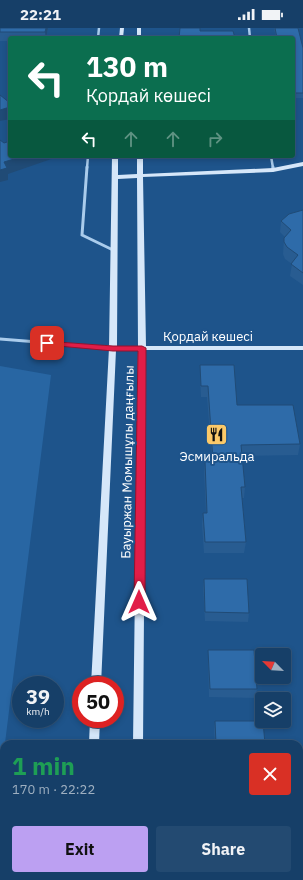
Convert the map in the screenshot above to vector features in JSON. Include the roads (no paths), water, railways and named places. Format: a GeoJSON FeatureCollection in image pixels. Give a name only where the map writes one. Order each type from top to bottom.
{"type":"FeatureCollection","features":[{"type":"Feature","properties":{"kind":"main road","name":"Бауыржан Момышұлы даңғылы"},"geometry":{"type":"LineString","coordinates":[[96,676],[113,348],[115,158]]}},
{"type":"Feature","properties":{"kind":"main road","name":"Бауыржан Момышұлы даңғылы"},"geometry":{"type":"LineString","coordinates":[[138,740],[142,348],[140,158]]}},
{"type":"Feature","properties":{"kind":"main road"},"geometry":{"type":"LineString","coordinates":[[114,177],[273,170],[303,164]]}},
{"type":"Feature","properties":{"kind":"main road","name":"Қордай көшесі"},"geometry":{"type":"LineString","coordinates":[[113,348],[303,348]]}},
{"type":"Feature","properties":{"kind":"main road"},"geometry":{"type":"LineString","coordinates":[[94,740],[95,728]]}},
{"type":"Feature","properties":{"kind":"street"},"geometry":{"type":"LineString","coordinates":[[88,158],[82,235],[113,250]]}},
{"type":"Feature","properties":{"kind":"street"},"geometry":{"type":"LineString","coordinates":[[271,158],[273,170]]}},
{"type":"Feature","properties":{"kind":"street"},"geometry":{"type":"LineString","coordinates":[[0,339],[113,348]]}},
{"type":"Feature","properties":{"kind":"place","name":"Эсмиральда"},"geometry":{"type":"Point","coordinates":[217,434]}}]}
